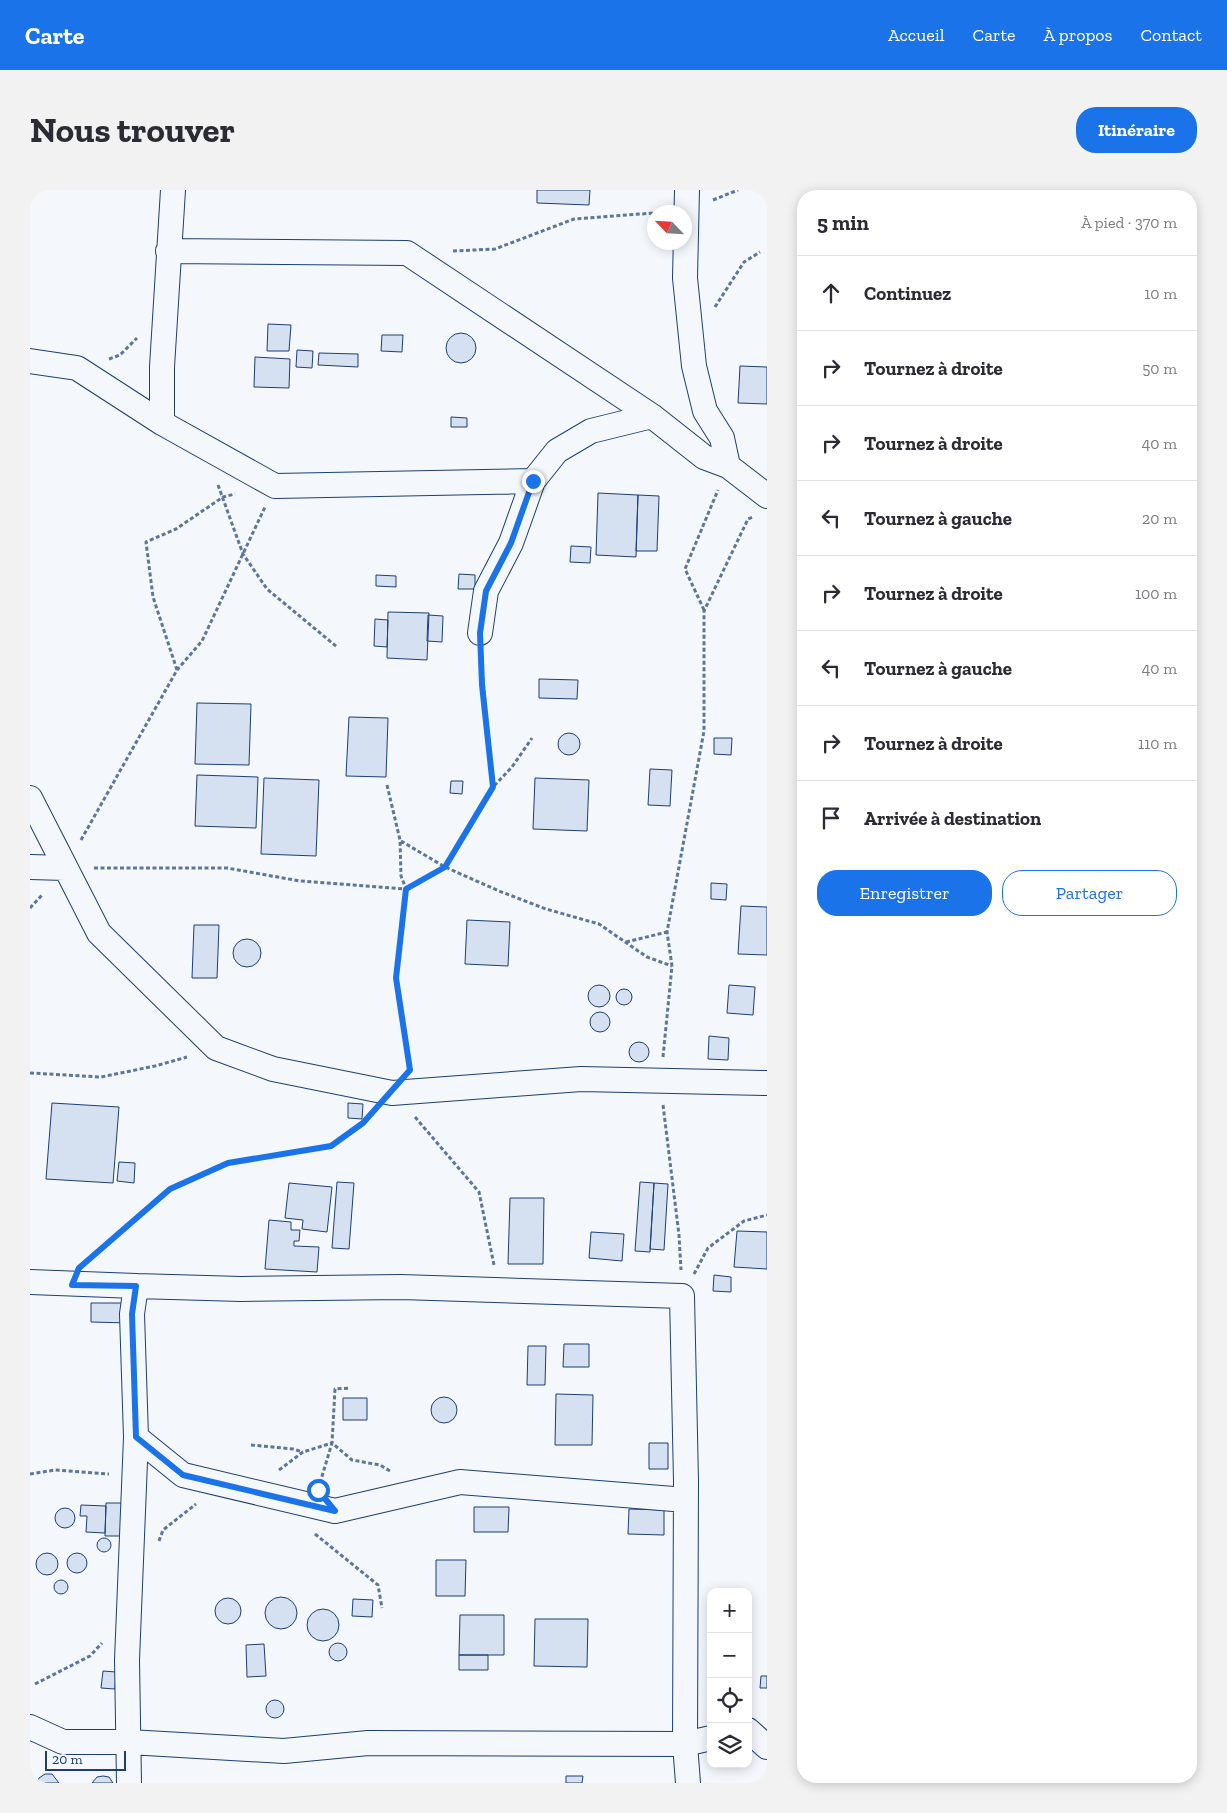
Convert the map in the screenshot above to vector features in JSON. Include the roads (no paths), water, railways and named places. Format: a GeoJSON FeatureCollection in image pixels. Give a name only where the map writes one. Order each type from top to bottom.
{"type":"FeatureCollection","features":[{"type":"Feature","properties":{"kind":"street"},"geometry":{"type":"LineString","coordinates":[[162,423],[165,310],[173,190]]}},
{"type":"Feature","properties":{"kind":"street"},"geometry":{"type":"LineString","coordinates":[[687,190],[685,278],[694,366],[705,411],[722,438],[728,466]]}},
{"type":"Feature","properties":{"kind":"street"},"geometry":{"type":"LineString","coordinates":[[168,251],[407,253],[652,416],[704,457],[728,466],[764,505]]}},
{"type":"Feature","properties":{"kind":"street"},"geometry":{"type":"LineString","coordinates":[[30,361],[77,368],[162,423],[275,486],[533,481]]}},
{"type":"Feature","properties":{"kind":"street"},"geometry":{"type":"LineString","coordinates":[[480,633],[486,591],[511,543],[533,481],[557,451],[591,431],[652,416]]}},
{"type":"Feature","properties":{"kind":"street"},"geometry":{"type":"LineString","coordinates":[[30,798],[99,932],[216,1048],[274,1069],[392,1093],[581,1079],[767,1083]]}},
{"type":"Feature","properties":{"kind":"street"},"geometry":{"type":"LineString","coordinates":[[30,867],[65,868]]}},
{"type":"Feature","properties":{"kind":"street"},"geometry":{"type":"LineString","coordinates":[[30,1282],[72,1285],[241,1288],[400,1287],[682,1296],[686,1500],[685,1744],[688,1783]]}},
{"type":"Feature","properties":{"kind":"street"},"geometry":{"type":"LineString","coordinates":[[129,1783],[129,1615],[136,1437],[132,1314],[136,1286]]}},
{"type":"Feature","properties":{"kind":"street"},"geometry":{"type":"LineString","coordinates":[[136,1437],[183,1475],[335,1511],[460,1482],[686,1500]]}},
{"type":"Feature","properties":{"kind":"street"},"geometry":{"type":"LineString","coordinates":[[30,1728],[63,1742],[129,1742],[284,1751],[368,1743],[685,1744],[707,1739]]}},
{"type":"Feature","properties":{"kind":"street"},"geometry":{"type":"LineString","coordinates":[[752,1734],[767,1747]]}}]}
